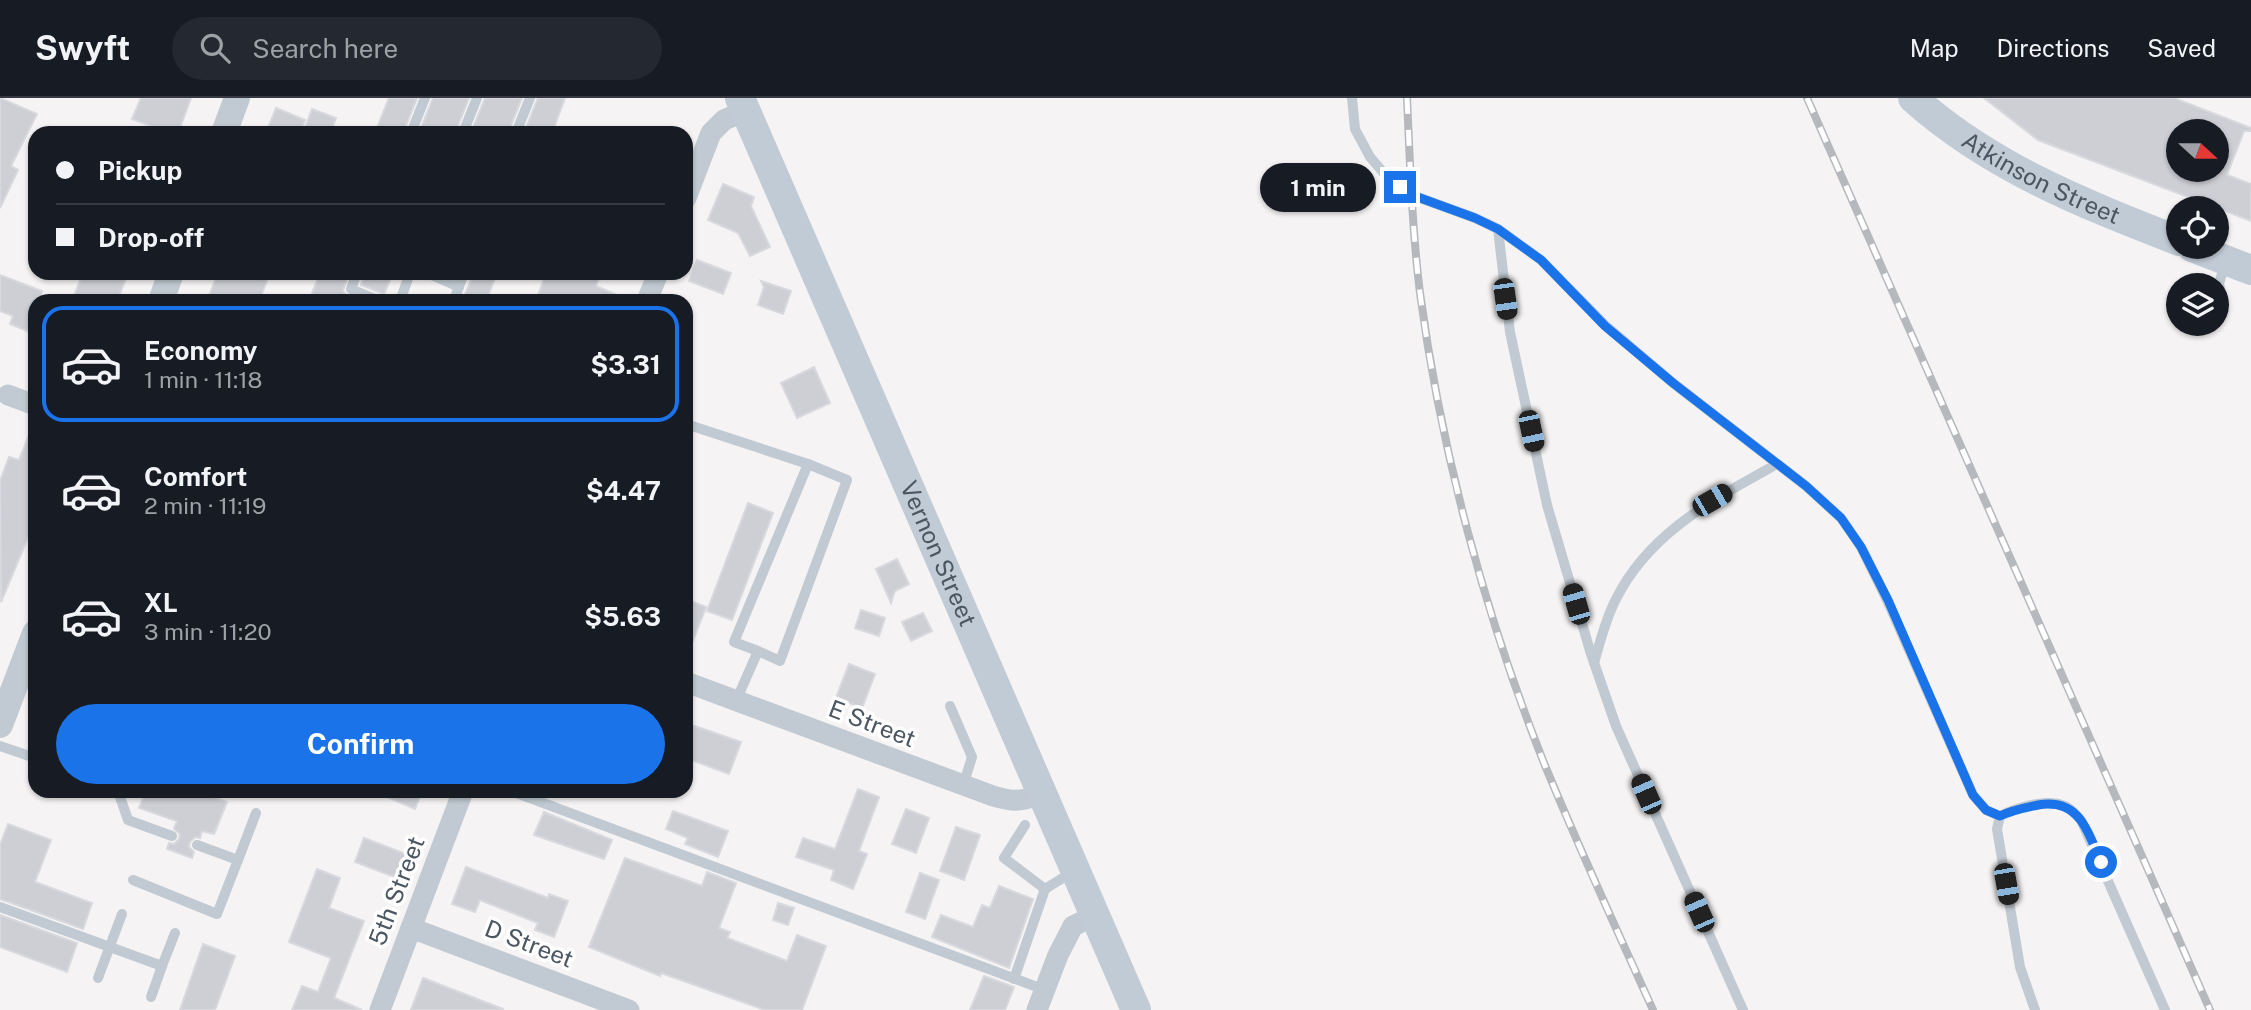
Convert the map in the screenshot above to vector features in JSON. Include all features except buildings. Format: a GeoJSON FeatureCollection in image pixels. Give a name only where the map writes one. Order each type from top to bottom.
{"type":"FeatureCollection","features":[{"type":"Feature","properties":{"kind":"main road","name":"Atkinson Street"},"geometry":{"type":"LineString","coordinates":[[1913,98],[1958,135],[2027,177],[2166,236]]}},
{"type":"Feature","properties":{"kind":"main road","name":"Vernon Street"},"geometry":{"type":"LineString","coordinates":[[742,104],[1136,1010]]}},
{"type":"Feature","properties":{"kind":"street"},"geometry":{"type":"LineString","coordinates":[[227,126],[237,98]]}},
{"type":"Feature","properties":{"kind":"street"},"geometry":{"type":"LineString","coordinates":[[693,180],[711,133],[742,104]]}},
{"type":"Feature","properties":{"kind":"street"},"geometry":{"type":"LineString","coordinates":[[8,395],[28,402]]}},
{"type":"Feature","properties":{"kind":"street"},"geometry":{"type":"LineString","coordinates":[[0,725],[28,651]]}},
{"type":"Feature","properties":{"kind":"street","name":"E Street"},"geometry":{"type":"LineString","coordinates":[[693,685],[1011,802],[1023,801],[1041,794]]}},
{"type":"Feature","properties":{"kind":"street","name":"5th Street"},"geometry":{"type":"LineString","coordinates":[[380,1010],[460,798]]}},
{"type":"Feature","properties":{"kind":"street"},"geometry":{"type":"LineString","coordinates":[[1041,1000],[1073,926],[1094,916]]}},
{"type":"Feature","properties":{"kind":"street","name":"D Street"},"geometry":{"type":"LineString","coordinates":[[411,928],[629,1010]]}},
{"type":"Feature","properties":{"kind":"lane"},"geometry":{"type":"LineString","coordinates":[[414,126],[425,98]]}},
{"type":"Feature","properties":{"kind":"lane"},"geometry":{"type":"LineString","coordinates":[[466,126],[477,98]]}},
{"type":"Feature","properties":{"kind":"lane"},"geometry":{"type":"LineString","coordinates":[[519,126],[530,98]]}},
{"type":"Feature","properties":{"kind":"lane"},"geometry":{"type":"LineString","coordinates":[[1352,98],[1355,129],[1370,157],[1388,178],[1412,195],[1498,229],[1541,260],[1605,326],[1673,383],[1806,486],[1841,518],[1861,547],[1888,600],[1973,795],[1986,810],[2000,816],[2053,803],[2067,807],[2081,820],[2165,1010]]}},
{"type":"Feature","properties":{"kind":"lane"},"geometry":{"type":"LineString","coordinates":[[1498,229],[1510,332],[1545,491],[1594,663],[1616,726],[1743,1010]]}},
{"type":"Feature","properties":{"kind":"lane"},"geometry":{"type":"LineString","coordinates":[[354,280],[351,289],[363,294]]}},
{"type":"Feature","properties":{"kind":"lane"},"geometry":{"type":"LineString","coordinates":[[443,280],[459,287]]}},
{"type":"Feature","properties":{"kind":"lane"},"geometry":{"type":"LineString","coordinates":[[456,294],[462,280]]}},
{"type":"Feature","properties":{"kind":"lane"},"geometry":{"type":"LineString","coordinates":[[693,426],[807,464],[847,480],[780,661],[734,642],[807,464]]}},
{"type":"Feature","properties":{"kind":"lane"},"geometry":{"type":"LineString","coordinates":[[1594,663],[1615,601],[1627,580],[1657,543],[1693,512],[1777,464]]}},
{"type":"Feature","properties":{"kind":"lane"},"geometry":{"type":"LineString","coordinates":[[736,701],[758,650]]}},
{"type":"Feature","properties":{"kind":"lane"},"geometry":{"type":"LineString","coordinates":[[950,706],[972,757],[963,786]]}},
{"type":"Feature","properties":{"kind":"lane"},"geometry":{"type":"LineString","coordinates":[[0,746],[28,756]]}},
{"type":"Feature","properties":{"kind":"lane"},"geometry":{"type":"LineString","coordinates":[[120,798],[128,820],[172,836]]}},
{"type":"Feature","properties":{"kind":"lane"},"geometry":{"type":"LineString","coordinates":[[529,798],[1014,979],[1041,1000]]}},
{"type":"Feature","properties":{"kind":"lane"},"geometry":{"type":"LineString","coordinates":[[133,880],[217,914],[256,813]]}},
{"type":"Feature","properties":{"kind":"lane"},"geometry":{"type":"LineString","coordinates":[[2000,816],[1997,830],[2020,967],[2035,1010]]}},
{"type":"Feature","properties":{"kind":"lane"},"geometry":{"type":"LineString","coordinates":[[1026,825],[1004,858],[1045,889]]}},
{"type":"Feature","properties":{"kind":"lane"},"geometry":{"type":"LineString","coordinates":[[197,845],[238,860]]}},
{"type":"Feature","properties":{"kind":"lane"},"geometry":{"type":"LineString","coordinates":[[1014,979],[1045,889],[1074,871]]}},
{"type":"Feature","properties":{"kind":"lane"},"geometry":{"type":"LineString","coordinates":[[0,907],[162,966]]}},
{"type":"Feature","properties":{"kind":"lane"},"geometry":{"type":"LineString","coordinates":[[98,978],[122,914]]}},
{"type":"Feature","properties":{"kind":"lane"},"geometry":{"type":"LineString","coordinates":[[151,997],[175,933]]}},
{"type":"Feature","properties":{"kind":"railway"},"geometry":{"type":"LineString","coordinates":[[1407,98],[1413,220],[1420,293],[1440,412],[1468,532],[1503,649],[1544,763],[1653,1010]]}},
{"type":"Feature","properties":{"kind":"railway"},"geometry":{"type":"LineString","coordinates":[[1807,98],[2210,1010]]}},
{"type":"Feature","properties":{"kind":"route"},"geometry":{"type":"LineString","coordinates":[[1400,187],[1412,195],[1498,229],[1541,260],[1605,326],[1673,383],[1806,486],[1841,518],[1861,547],[1888,600],[1973,795],[1986,810],[2000,816],[2053,803],[2067,807],[2081,820],[2101,862]]}}]}
